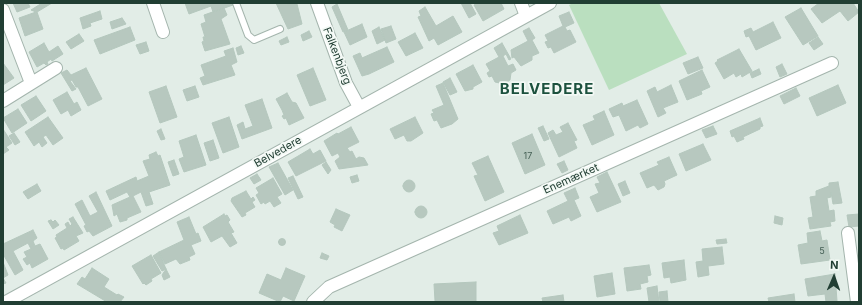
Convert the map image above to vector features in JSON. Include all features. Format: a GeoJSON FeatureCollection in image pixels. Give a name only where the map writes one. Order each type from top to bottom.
{"type":"FeatureCollection","features":[{"type":"Feature","properties":{"kind":"street"},"geometry":{"type":"LineString","coordinates":[[153,3],[163,32]]}},
{"type":"Feature","properties":{"kind":"street"},"geometry":{"type":"LineString","coordinates":[[521,3],[526,16]]}},
{"type":"Feature","properties":{"kind":"street","name":"Belvedere"},"geometry":{"type":"LineString","coordinates":[[14,300],[359,107],[550,3]]}},
{"type":"Feature","properties":{"kind":"street","name":"Falkenbjerg"},"geometry":{"type":"LineString","coordinates":[[320,4],[346,84],[359,107]]}},
{"type":"Feature","properties":{"kind":"street"},"geometry":{"type":"LineString","coordinates":[[3,10],[31,83]]}},
{"type":"Feature","properties":{"kind":"street","name":"Enemærket"},"geometry":{"type":"LineString","coordinates":[[313,302],[329,287],[832,63]]}},
{"type":"Feature","properties":{"kind":"street"},"geometry":{"type":"LineString","coordinates":[[3,101],[56,68]]}},
{"type":"Feature","properties":{"kind":"street"},"geometry":{"type":"LineString","coordinates":[[848,233],[857,302]]}},
{"type":"Feature","properties":{"kind":"lane"},"geometry":{"type":"LineString","coordinates":[[236,3],[248,35],[254,40],[280,29]]}},
{"type":"Feature","properties":{"kind":"green space"},"geometry":{"type":"Polygon","coordinates":[[[573,3],[659,3],[687,54],[609,90],[569,5],[573,3]]]}},
{"type":"Feature","properties":{"kind":"building"},"geometry":{"type":"Polygon","coordinates":[[[13,3],[28,3],[30,7],[17,12],[13,3]]]}},
{"type":"Feature","properties":{"kind":"building"},"geometry":{"type":"Polygon","coordinates":[[[42,3],[52,3],[37,12],[43,29],[25,36],[19,18],[36,12],[31,10],[42,3]]]}},
{"type":"Feature","properties":{"kind":"building"},"geometry":{"type":"Polygon","coordinates":[[[185,3],[232,3],[233,5],[213,12],[211,6],[189,14],[185,3]]]}},
{"type":"Feature","properties":{"kind":"building"},"geometry":{"type":"Polygon","coordinates":[[[276,3],[297,4],[302,24],[288,29],[276,3]]]}},
{"type":"Feature","properties":{"kind":"building"},"geometry":{"type":"Polygon","coordinates":[[[461,3],[470,3],[476,14],[469,18],[461,3]]]}},
{"type":"Feature","properties":{"kind":"building"},"geometry":{"type":"Polygon","coordinates":[[[477,3],[501,3],[504,9],[483,21],[474,5],[477,3]]]}},
{"type":"Feature","properties":{"kind":"building"},"geometry":{"type":"Polygon","coordinates":[[[819,3],[853,3],[859,12],[848,21],[840,11],[822,23],[811,9],[819,3]]]}},
{"type":"Feature","properties":{"kind":"building"},"geometry":{"type":"Polygon","coordinates":[[[337,4],[348,30],[343,32],[332,7],[337,4]]]}},
{"type":"Feature","properties":{"kind":"building"},"geometry":{"type":"Polygon","coordinates":[[[425,7],[436,26],[453,16],[462,32],[438,45],[434,38],[429,41],[418,17],[421,16],[419,11],[425,7]]]}},
{"type":"Feature","properties":{"kind":"building"},"geometry":{"type":"Polygon","coordinates":[[[224,8],[227,15],[221,19],[230,44],[205,51],[202,42],[204,41],[203,37],[205,37],[201,24],[206,22],[204,15],[224,8]]]}},
{"type":"Feature","properties":{"kind":"building"},"geometry":{"type":"Polygon","coordinates":[[[801,8],[818,36],[803,45],[785,17],[801,8]]]}},
{"type":"Feature","properties":{"kind":"building"},"geometry":{"type":"Polygon","coordinates":[[[100,11],[102,19],[90,23],[91,26],[83,29],[80,18],[100,11]]]}},
{"type":"Feature","properties":{"kind":"building"},"geometry":{"type":"Polygon","coordinates":[[[569,12],[574,23],[565,27],[567,31],[570,30],[576,42],[554,53],[551,47],[548,48],[545,42],[548,41],[545,35],[563,26],[559,16],[569,12]]]}},
{"type":"Feature","properties":{"kind":"building"},"geometry":{"type":"Polygon","coordinates":[[[122,18],[126,24],[112,29],[110,22],[122,18]]]}},
{"type":"Feature","properties":{"kind":"building"},"geometry":{"type":"Polygon","coordinates":[[[773,22],[781,38],[756,50],[749,36],[746,37],[744,31],[751,28],[753,32],[773,22]]]}},
{"type":"Feature","properties":{"kind":"building"},"geometry":{"type":"Polygon","coordinates":[[[362,24],[367,37],[350,45],[344,32],[362,24]]]}},
{"type":"Feature","properties":{"kind":"building"},"geometry":{"type":"Polygon","coordinates":[[[391,26],[396,39],[386,43],[381,29],[391,26]]]}},
{"type":"Feature","properties":{"kind":"building"},"geometry":{"type":"Polygon","coordinates":[[[130,27],[135,40],[100,54],[94,40],[130,27]]]}},
{"type":"Feature","properties":{"kind":"building"},"geometry":{"type":"Polygon","coordinates":[[[379,27],[385,40],[377,44],[372,31],[379,27]]]}},
{"type":"Feature","properties":{"kind":"building"},"geometry":{"type":"Polygon","coordinates":[[[529,28],[535,38],[532,40],[539,53],[532,56],[532,60],[521,66],[514,57],[512,58],[511,50],[528,41],[523,31],[529,28]]]}},
{"type":"Feature","properties":{"kind":"building"},"geometry":{"type":"Polygon","coordinates":[[[309,31],[312,37],[303,41],[301,35],[309,31]]]}},
{"type":"Feature","properties":{"kind":"building"},"geometry":{"type":"Polygon","coordinates":[[[415,33],[423,48],[406,56],[398,42],[415,33]]]}},
{"type":"Feature","properties":{"kind":"building"},"geometry":{"type":"Polygon","coordinates":[[[79,34],[84,41],[71,49],[66,42],[79,34]]]}},
{"type":"Feature","properties":{"kind":"building"},"geometry":{"type":"Polygon","coordinates":[[[287,37],[289,42],[281,45],[279,41],[287,37]]]}},
{"type":"Feature","properties":{"kind":"building"},"geometry":{"type":"Polygon","coordinates":[[[818,37],[823,44],[814,50],[809,43],[818,37]]]}},
{"type":"Feature","properties":{"kind":"building"},"geometry":{"type":"Polygon","coordinates":[[[146,42],[149,51],[140,54],[136,45],[146,42]]]}},
{"type":"Feature","properties":{"kind":"building"},"geometry":{"type":"Polygon","coordinates":[[[44,43],[49,52],[58,46],[63,54],[52,61],[51,59],[46,65],[44,63],[37,67],[29,52],[44,43]]]}},
{"type":"Feature","properties":{"kind":"building"},"geometry":{"type":"Polygon","coordinates":[[[502,43],[511,59],[509,60],[506,54],[503,56],[508,66],[513,64],[516,70],[511,73],[510,80],[504,84],[495,82],[492,76],[489,77],[487,73],[490,71],[486,64],[499,57],[494,48],[502,43]]]}},
{"type":"Feature","properties":{"kind":"building"},"geometry":{"type":"Polygon","coordinates":[[[241,46],[244,53],[238,55],[236,48],[241,46]]]}},
{"type":"Feature","properties":{"kind":"building"},"geometry":{"type":"Polygon","coordinates":[[[387,47],[394,62],[362,76],[353,56],[360,53],[362,58],[387,47]]]}},
{"type":"Feature","properties":{"kind":"building"},"geometry":{"type":"Polygon","coordinates":[[[233,48],[237,62],[231,65],[235,75],[203,85],[200,78],[205,76],[201,65],[226,56],[224,51],[233,48]]]}},
{"type":"Feature","properties":{"kind":"building"},"geometry":{"type":"Polygon","coordinates":[[[739,49],[752,71],[742,77],[741,74],[736,77],[734,73],[724,79],[715,63],[718,61],[717,60],[739,49]]]}},
{"type":"Feature","properties":{"kind":"building"},"geometry":{"type":"Polygon","coordinates":[[[698,57],[703,68],[688,74],[683,63],[698,57]]]}},
{"type":"Feature","properties":{"kind":"building"},"geometry":{"type":"Polygon","coordinates":[[[3,63],[14,78],[3,85],[3,63]]]}},
{"type":"Feature","properties":{"kind":"building"},"geometry":{"type":"Polygon","coordinates":[[[782,64],[787,74],[780,77],[776,67],[782,64]]]}},
{"type":"Feature","properties":{"kind":"building"},"geometry":{"type":"Polygon","coordinates":[[[473,65],[482,82],[473,87],[473,89],[465,91],[456,74],[473,65]]]}},
{"type":"Feature","properties":{"kind":"building"},"geometry":{"type":"Polygon","coordinates":[[[86,68],[102,99],[88,106],[78,87],[76,87],[72,80],[70,81],[76,89],[72,91],[61,73],[67,70],[71,75],[86,68]]]}},
{"type":"Feature","properties":{"kind":"building"},"geometry":{"type":"Polygon","coordinates":[[[313,68],[326,100],[310,106],[297,75],[313,68]]]}},
{"type":"Feature","properties":{"kind":"building"},"geometry":{"type":"Polygon","coordinates":[[[759,69],[761,74],[752,78],[750,73],[759,69]]]}},
{"type":"Feature","properties":{"kind":"building"},"geometry":{"type":"Polygon","coordinates":[[[702,70],[710,87],[701,91],[702,94],[687,100],[679,81],[702,70]]]}},
{"type":"Feature","properties":{"kind":"building"},"geometry":{"type":"Polygon","coordinates":[[[450,78],[457,92],[450,95],[443,82],[450,78]]]}},
{"type":"Feature","properties":{"kind":"building"},"geometry":{"type":"Polygon","coordinates":[[[443,83],[458,119],[452,124],[441,128],[437,120],[434,121],[431,114],[434,113],[432,110],[444,105],[436,86],[443,83]]]}},
{"type":"Feature","properties":{"kind":"building"},"geometry":{"type":"Polygon","coordinates":[[[671,85],[678,102],[663,108],[666,113],[658,117],[647,91],[655,87],[657,92],[671,85]]]}},
{"type":"Feature","properties":{"kind":"building"},"geometry":{"type":"Polygon","coordinates":[[[838,85],[846,103],[817,116],[809,98],[838,85]]]}},
{"type":"Feature","properties":{"kind":"building"},"geometry":{"type":"Polygon","coordinates":[[[166,86],[177,117],[160,123],[149,92],[166,86]]]}},
{"type":"Feature","properties":{"kind":"building"},"geometry":{"type":"Polygon","coordinates":[[[195,86],[199,97],[187,101],[183,90],[195,86]]]}},
{"type":"Feature","properties":{"kind":"building"},"geometry":{"type":"Polygon","coordinates":[[[796,88],[800,96],[784,104],[780,96],[796,88]]]}},
{"type":"Feature","properties":{"kind":"building"},"geometry":{"type":"Polygon","coordinates":[[[67,92],[74,104],[77,102],[81,110],[71,116],[68,110],[61,114],[53,100],[67,92]]]}},
{"type":"Feature","properties":{"kind":"building"},"geometry":{"type":"Polygon","coordinates":[[[287,93],[292,102],[296,103],[304,118],[289,125],[286,118],[284,119],[282,116],[284,115],[276,99],[287,93]]]}},
{"type":"Feature","properties":{"kind":"building"},"geometry":{"type":"Polygon","coordinates":[[[36,96],[46,111],[31,121],[21,105],[36,96]]]}},
{"type":"Feature","properties":{"kind":"building"},"geometry":{"type":"Polygon","coordinates":[[[262,99],[272,128],[242,139],[237,125],[243,122],[245,129],[253,126],[245,105],[262,99]]]}},
{"type":"Feature","properties":{"kind":"building"},"geometry":{"type":"Polygon","coordinates":[[[637,100],[648,124],[640,128],[638,125],[626,131],[619,115],[613,117],[609,109],[622,103],[623,106],[637,100]]]}},
{"type":"Feature","properties":{"kind":"building"},"geometry":{"type":"Polygon","coordinates":[[[18,109],[27,123],[12,133],[3,118],[18,109]]]}},
{"type":"Feature","properties":{"kind":"building"},"geometry":{"type":"Polygon","coordinates":[[[604,111],[614,135],[592,145],[583,125],[595,120],[593,116],[604,111]]]}},
{"type":"Feature","properties":{"kind":"building"},"geometry":{"type":"Polygon","coordinates":[[[48,117],[63,138],[53,145],[46,135],[43,137],[47,143],[42,147],[39,142],[34,146],[25,132],[48,117]]]}},
{"type":"Feature","properties":{"kind":"building"},"geometry":{"type":"Polygon","coordinates":[[[229,117],[239,147],[223,153],[212,123],[229,117]]]}},
{"type":"Feature","properties":{"kind":"building"},"geometry":{"type":"Polygon","coordinates":[[[415,117],[423,133],[411,141],[407,141],[404,135],[395,139],[390,129],[415,117]]]}},
{"type":"Feature","properties":{"kind":"building"},"geometry":{"type":"Polygon","coordinates":[[[760,118],[763,126],[760,127],[760,129],[743,137],[744,139],[737,142],[734,136],[732,137],[730,131],[760,118]]]}},
{"type":"Feature","properties":{"kind":"building"},"geometry":{"type":"Polygon","coordinates":[[[568,123],[577,140],[574,141],[577,148],[559,157],[548,133],[553,130],[556,135],[563,132],[560,127],[568,123]]]}},
{"type":"Feature","properties":{"kind":"building"},"geometry":{"type":"Polygon","coordinates":[[[543,126],[549,139],[544,141],[538,128],[543,126]]]}},
{"type":"Feature","properties":{"kind":"building"},"geometry":{"type":"Polygon","coordinates":[[[713,126],[717,134],[706,138],[702,130],[713,126]]]}},
{"type":"Feature","properties":{"kind":"building"},"geometry":{"type":"Polygon","coordinates":[[[351,127],[359,142],[347,148],[350,152],[352,151],[356,159],[359,157],[364,158],[368,165],[339,169],[335,161],[340,157],[338,153],[332,156],[324,141],[351,127]]]}},
{"type":"Feature","properties":{"kind":"building"},"geometry":{"type":"Polygon","coordinates":[[[3,129],[12,143],[6,147],[9,150],[3,154],[3,129]]]}},
{"type":"Feature","properties":{"kind":"building"},"geometry":{"type":"Polygon","coordinates":[[[161,129],[165,139],[161,140],[157,131],[161,129]]]}},
{"type":"Feature","properties":{"kind":"building"},"geometry":{"type":"Polygon","coordinates":[[[14,133],[20,142],[15,145],[9,136],[14,133]]]}},
{"type":"Feature","properties":{"kind":"building"},"geometry":{"type":"Polygon","coordinates":[[[532,134],[545,165],[525,174],[512,143],[532,134]]]}},
{"type":"Feature","properties":{"kind":"building"},"geometry":{"type":"Polygon","coordinates":[[[196,135],[206,165],[184,172],[179,159],[184,157],[179,141],[196,135]]]}},
{"type":"Feature","properties":{"kind":"building"},"geometry":{"type":"Polygon","coordinates":[[[213,140],[219,158],[210,161],[204,143],[213,140]]]}},
{"type":"Feature","properties":{"kind":"building"},"geometry":{"type":"Polygon","coordinates":[[[703,144],[711,160],[686,171],[679,154],[703,144]]]}},
{"type":"Feature","properties":{"kind":"building"},"geometry":{"type":"Polygon","coordinates":[[[310,149],[313,154],[320,150],[326,161],[296,176],[288,162],[310,149]]]}},
{"type":"Feature","properties":{"kind":"building"},"geometry":{"type":"Polygon","coordinates":[[[156,152],[158,156],[160,155],[170,185],[149,192],[153,204],[146,206],[141,192],[133,196],[141,212],[127,218],[127,220],[120,222],[117,214],[114,216],[112,205],[130,197],[127,192],[110,200],[106,191],[136,177],[137,181],[149,176],[143,161],[150,159],[149,155],[156,152]]]}},
{"type":"Feature","properties":{"kind":"building"},"geometry":{"type":"Polygon","coordinates":[[[488,156],[504,192],[485,201],[474,176],[478,175],[472,163],[488,156]]]}},
{"type":"Feature","properties":{"kind":"building"},"geometry":{"type":"Polygon","coordinates":[[[669,157],[677,175],[664,181],[664,187],[658,190],[654,185],[647,188],[640,173],[659,165],[657,162],[669,157]]]}},
{"type":"Feature","properties":{"kind":"building"},"geometry":{"type":"Polygon","coordinates":[[[174,160],[179,174],[173,176],[168,162],[174,160]]]}},
{"type":"Feature","properties":{"kind":"building"},"geometry":{"type":"Polygon","coordinates":[[[564,161],[568,170],[562,173],[557,164],[564,161]]]}},
{"type":"Feature","properties":{"kind":"building"},"geometry":{"type":"Polygon","coordinates":[[[326,162],[331,170],[328,174],[322,165],[326,162]]]}},
{"type":"Feature","properties":{"kind":"building"},"geometry":{"type":"Polygon","coordinates":[[[278,163],[293,190],[285,195],[269,167],[278,163]]]}},
{"type":"Feature","properties":{"kind":"building"},"geometry":{"type":"Polygon","coordinates":[[[607,172],[621,202],[597,212],[590,197],[599,193],[595,184],[600,183],[597,177],[607,172]]]}},
{"type":"Feature","properties":{"kind":"building"},"geometry":{"type":"Polygon","coordinates":[[[257,174],[261,180],[254,184],[250,178],[257,174]]]}},
{"type":"Feature","properties":{"kind":"building"},"geometry":{"type":"Polygon","coordinates":[[[357,175],[359,181],[352,183],[350,177],[357,175]]]}},
{"type":"Feature","properties":{"kind":"building"},"geometry":{"type":"Polygon","coordinates":[[[293,176],[303,197],[298,199],[288,178],[293,176]]]}},
{"type":"Feature","properties":{"kind":"building"},"geometry":{"type":"Polygon","coordinates":[[[273,178],[282,194],[277,197],[281,203],[274,207],[270,201],[265,204],[264,202],[261,204],[256,195],[259,193],[256,188],[273,178]]]}},
{"type":"Feature","properties":{"kind":"building"},"geometry":{"type":"Polygon","coordinates":[[[409,180],[413,182],[415,186],[413,190],[409,192],[405,190],[403,186],[405,182],[409,180]]]}},
{"type":"Feature","properties":{"kind":"building"},"geometry":{"type":"Polygon","coordinates":[[[625,181],[630,193],[623,196],[618,184],[625,181]]]}},
{"type":"Feature","properties":{"kind":"building"},"geometry":{"type":"Polygon","coordinates":[[[838,182],[842,203],[833,204],[831,192],[831,197],[827,198],[829,211],[834,210],[835,221],[830,222],[831,226],[810,229],[808,218],[813,217],[810,197],[816,196],[816,191],[829,186],[829,183],[838,182]]]}},
{"type":"Feature","properties":{"kind":"building"},"geometry":{"type":"Polygon","coordinates":[[[37,184],[41,191],[28,199],[23,192],[37,184]]]}},
{"type":"Feature","properties":{"kind":"building"},"geometry":{"type":"Polygon","coordinates":[[[575,188],[579,198],[574,200],[581,216],[571,221],[569,217],[553,224],[547,211],[568,201],[564,193],[575,188]]]}},
{"type":"Feature","properties":{"kind":"building"},"geometry":{"type":"Polygon","coordinates":[[[246,191],[251,199],[253,197],[255,200],[252,202],[255,207],[245,213],[246,215],[242,217],[231,201],[232,198],[246,191]]]}},
{"type":"Feature","properties":{"kind":"building"},"geometry":{"type":"Polygon","coordinates":[[[96,192],[112,226],[93,236],[89,231],[87,232],[84,226],[86,225],[75,204],[82,200],[90,216],[98,212],[89,196],[96,192]]]}},
{"type":"Feature","properties":{"kind":"building"},"geometry":{"type":"Polygon","coordinates":[[[419,206],[423,206],[427,212],[423,218],[419,218],[415,214],[415,210],[419,206]]]}},
{"type":"Feature","properties":{"kind":"building"},"geometry":{"type":"Polygon","coordinates":[[[336,209],[350,215],[342,231],[334,227],[335,225],[330,222],[336,209]]]}},
{"type":"Feature","properties":{"kind":"building"},"geometry":{"type":"Polygon","coordinates":[[[224,214],[225,216],[227,215],[230,220],[228,222],[234,232],[231,233],[237,243],[230,247],[222,236],[211,242],[203,227],[224,214]]]}},
{"type":"Feature","properties":{"kind":"building"},"geometry":{"type":"Polygon","coordinates":[[[859,214],[859,226],[849,227],[847,215],[859,214]]]}},
{"type":"Feature","properties":{"kind":"building"},"geometry":{"type":"Polygon","coordinates":[[[520,215],[528,233],[499,245],[493,233],[499,231],[497,226],[520,215]]]}},
{"type":"Feature","properties":{"kind":"building"},"geometry":{"type":"Polygon","coordinates":[[[775,216],[783,218],[782,225],[774,223],[775,216]]]}},
{"type":"Feature","properties":{"kind":"building"},"geometry":{"type":"Polygon","coordinates":[[[73,217],[83,233],[76,236],[79,241],[64,250],[63,248],[61,249],[55,238],[57,237],[56,235],[67,228],[65,224],[68,222],[70,226],[72,224],[69,219],[73,217]]]}},
{"type":"Feature","properties":{"kind":"building"},"geometry":{"type":"Polygon","coordinates":[[[189,217],[196,234],[198,233],[201,241],[191,245],[195,254],[189,257],[190,260],[180,264],[176,259],[165,264],[159,252],[184,240],[177,222],[189,217]]]}},
{"type":"Feature","properties":{"kind":"building"},"geometry":{"type":"Polygon","coordinates":[[[51,220],[53,222],[55,220],[59,225],[53,229],[48,221],[51,220]]]}},
{"type":"Feature","properties":{"kind":"building"},"geometry":{"type":"Polygon","coordinates":[[[33,230],[37,238],[33,241],[35,246],[40,244],[48,259],[32,268],[30,263],[27,265],[23,259],[27,257],[24,252],[31,249],[28,243],[13,251],[23,270],[15,275],[3,254],[3,244],[33,230]]]}},
{"type":"Feature","properties":{"kind":"building"},"geometry":{"type":"Polygon","coordinates":[[[820,231],[822,241],[827,240],[830,260],[801,264],[798,245],[808,243],[807,233],[820,231]]]}},
{"type":"Feature","properties":{"kind":"building"},"geometry":{"type":"Polygon","coordinates":[[[282,238],[285,239],[285,245],[282,246],[279,245],[278,242],[279,239],[282,238]]]}},
{"type":"Feature","properties":{"kind":"building"},"geometry":{"type":"Polygon","coordinates":[[[726,239],[727,243],[717,244],[716,240],[726,239]]]}},
{"type":"Feature","properties":{"kind":"building"},"geometry":{"type":"Polygon","coordinates":[[[722,247],[724,264],[708,266],[709,275],[698,277],[696,262],[703,261],[702,249],[722,247]]]}},
{"type":"Feature","properties":{"kind":"building"},"geometry":{"type":"Polygon","coordinates":[[[159,252],[166,269],[162,271],[153,256],[159,252]]]}},
{"type":"Feature","properties":{"kind":"building"},"geometry":{"type":"Polygon","coordinates":[[[322,253],[329,256],[327,260],[320,258],[322,253]]]}},
{"type":"Feature","properties":{"kind":"building"},"geometry":{"type":"Polygon","coordinates":[[[151,255],[161,273],[151,279],[152,281],[146,285],[144,283],[143,284],[132,266],[151,255]]]}},
{"type":"Feature","properties":{"kind":"building"},"geometry":{"type":"Polygon","coordinates":[[[684,260],[686,280],[671,283],[670,277],[664,278],[662,263],[684,260]]]}},
{"type":"Feature","properties":{"kind":"building"},"geometry":{"type":"Polygon","coordinates":[[[3,262],[8,275],[3,278],[3,262]]]}},
{"type":"Feature","properties":{"kind":"building"},"geometry":{"type":"Polygon","coordinates":[[[649,265],[651,275],[647,276],[648,282],[640,284],[641,289],[627,291],[624,268],[649,265]]]}},
{"type":"Feature","properties":{"kind":"building"},"geometry":{"type":"Polygon","coordinates":[[[92,268],[109,279],[104,287],[117,295],[118,294],[124,297],[120,302],[107,302],[77,284],[82,277],[85,279],[92,268]]]}},
{"type":"Feature","properties":{"kind":"building"},"geometry":{"type":"Polygon","coordinates":[[[286,268],[305,276],[294,301],[283,296],[280,302],[259,293],[267,274],[281,280],[286,268]]]}},
{"type":"Feature","properties":{"kind":"building"},"geometry":{"type":"Polygon","coordinates":[[[166,269],[170,277],[164,280],[162,275],[166,269]]]}},
{"type":"Feature","properties":{"kind":"building"},"geometry":{"type":"Polygon","coordinates":[[[612,273],[615,294],[597,297],[594,276],[612,273]]]}},
{"type":"Feature","properties":{"kind":"building"},"geometry":{"type":"Polygon","coordinates":[[[835,274],[837,301],[826,302],[825,294],[808,296],[805,279],[835,274]]]}},
{"type":"Feature","properties":{"kind":"building"},"geometry":{"type":"Polygon","coordinates":[[[476,282],[476,301],[474,302],[435,301],[434,284],[476,282]]]}},
{"type":"Feature","properties":{"kind":"building"},"geometry":{"type":"Polygon","coordinates":[[[657,286],[659,302],[649,302],[647,288],[657,286]]]}},
{"type":"Feature","properties":{"kind":"building"},"geometry":{"type":"Polygon","coordinates":[[[667,291],[668,302],[660,302],[659,292],[667,291]]]}},
{"type":"Feature","properties":{"kind":"building"},"geometry":{"type":"Polygon","coordinates":[[[794,294],[795,302],[769,302],[768,298],[794,294]]]}},
{"type":"Feature","properties":{"kind":"building"},"geometry":{"type":"Polygon","coordinates":[[[563,295],[564,302],[543,302],[542,298],[563,295]]]}},
{"type":"Feature","properties":{"kind":"district","name":"BELVEDERE"},"geometry":{"type":"Point","coordinates":[547,89]}}]}
